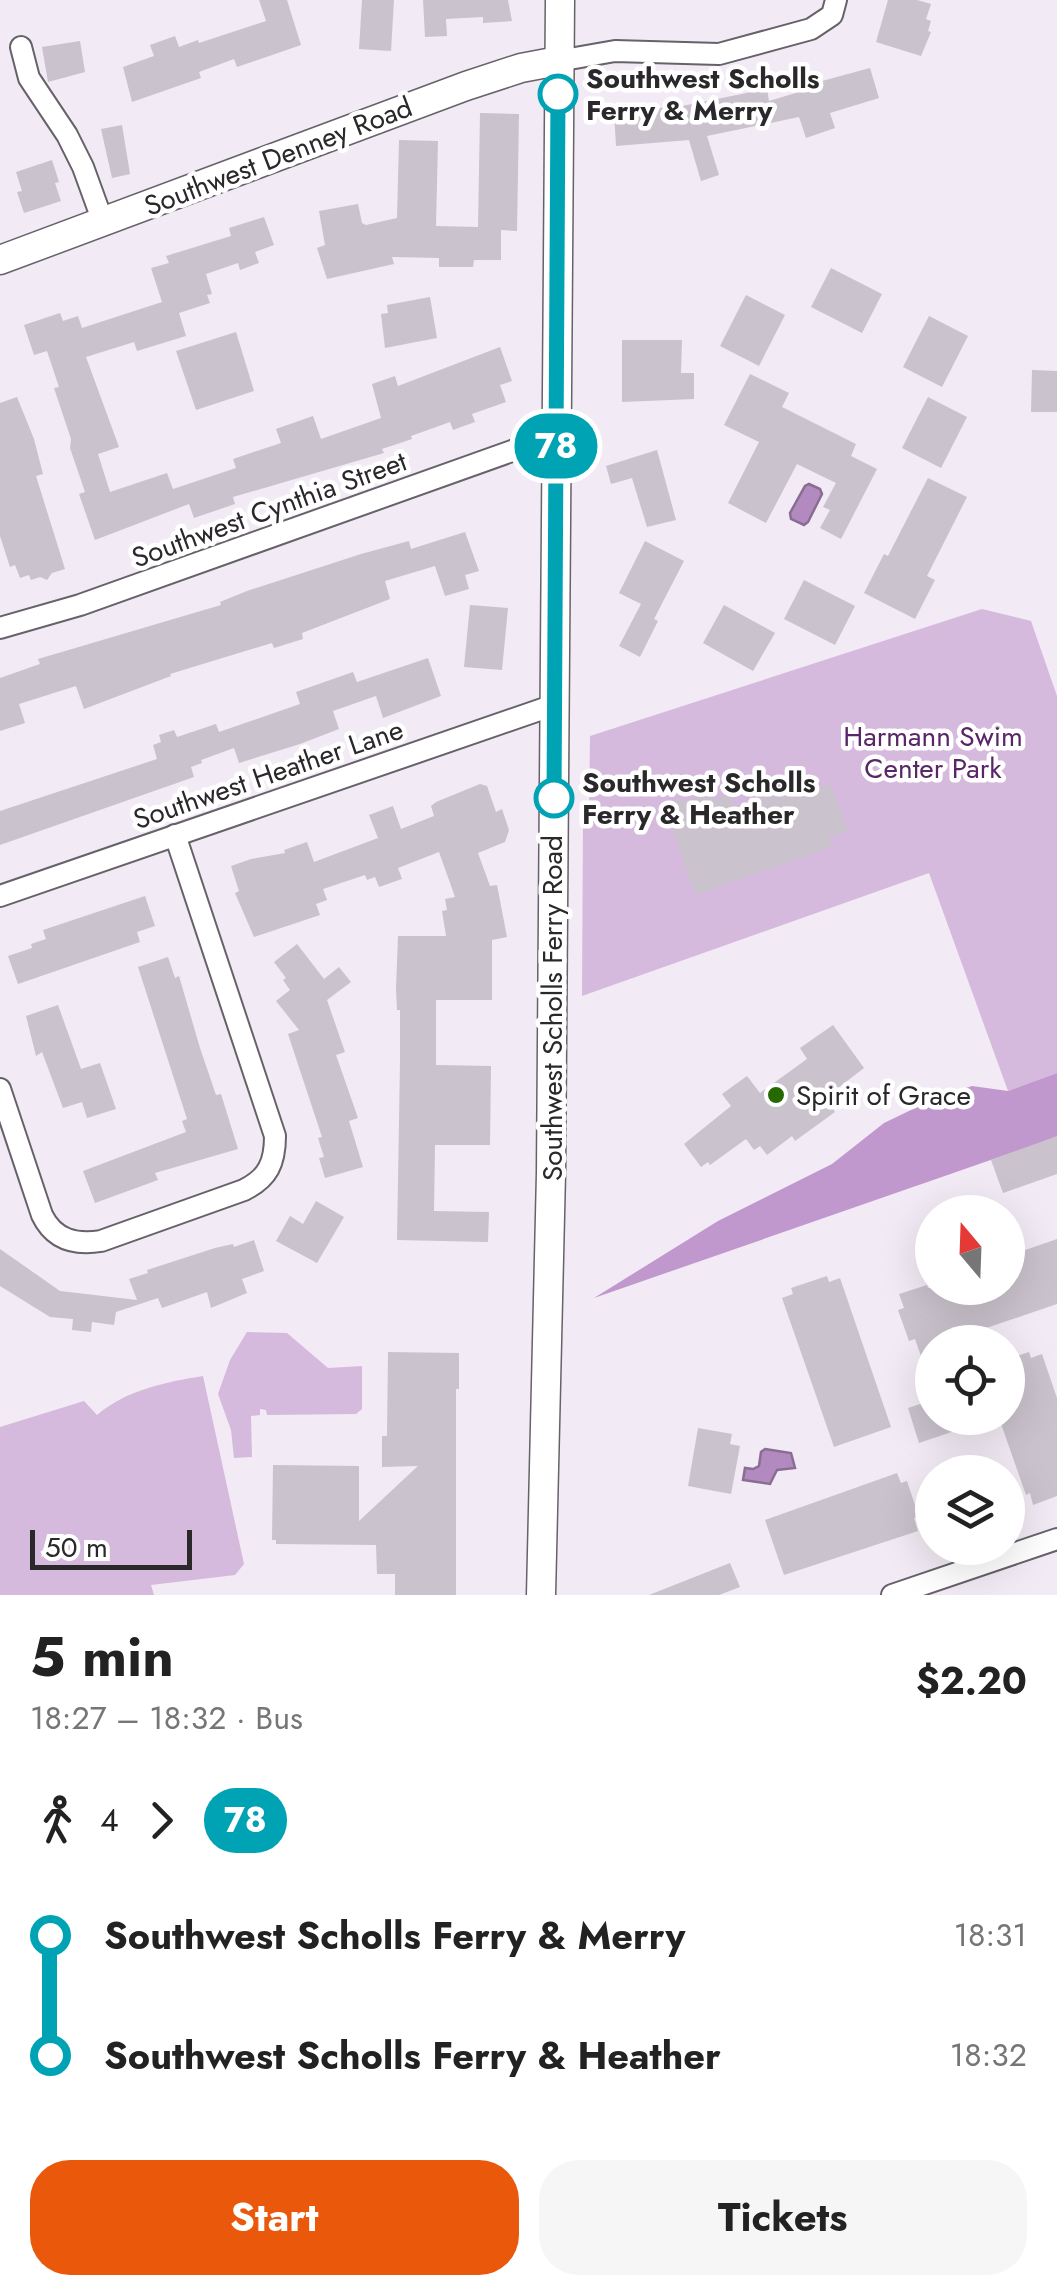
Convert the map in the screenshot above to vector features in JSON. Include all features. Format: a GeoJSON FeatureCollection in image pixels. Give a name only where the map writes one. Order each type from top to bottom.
{"type":"FeatureCollection","features":[{"type":"Feature","properties":{"kind":"main road","name":"Southwest Scholls Ferry Road"},"geometry":{"type":"LineString","coordinates":[[541,1595],[551,1173],[560,0]]}},
{"type":"Feature","properties":{"kind":"main road","name":"Southwest Denney Road"},"geometry":{"type":"LineString","coordinates":[[0,260],[466,86],[558,60]]}},
{"type":"Feature","properties":{"kind":"street"},"geometry":{"type":"LineString","coordinates":[[558,60],[616,51],[719,54],[810,29],[832,15],[836,0]]}},
{"type":"Feature","properties":{"kind":"street"},"geometry":{"type":"LineString","coordinates":[[20,47],[28,78],[67,135],[103,222]]}},
{"type":"Feature","properties":{"kind":"street","name":"Southwest Cynthia Street"},"geometry":{"type":"LineString","coordinates":[[0,628],[80,605],[523,448],[556,442]]}},
{"type":"Feature","properties":{"kind":"street","name":"Southwest Heather Lane"},"geometry":{"type":"LineString","coordinates":[[0,896],[554,705]]}},
{"type":"Feature","properties":{"kind":"street"},"geometry":{"type":"LineString","coordinates":[[0,1089],[42,1215],[47,1226],[64,1239],[101,1241],[244,1190],[264,1177],[272,1164],[274,1136],[175,836]]}},
{"type":"Feature","properties":{"kind":"street"},"geometry":{"type":"LineString","coordinates":[[892,1595],[1057,1539]]}},
{"type":"Feature","properties":{"kind":"green space","name":"Harmann Swim Center Park"},"geometry":{"type":"Polygon","coordinates":[[[982,609],[1031,621],[1057,696],[1057,1073],[1008,1091],[929,873],[582,996],[583,818],[589,818],[590,736],[982,609]]]}},
{"type":"Feature","properties":{"kind":"green space"},"geometry":{"type":"Polygon","coordinates":[[[247,1332],[287,1333],[328,1368],[362,1366],[362,1409],[356,1414],[267,1415],[266,1410],[260,1409],[260,1415],[251,1416],[252,1457],[234,1458],[231,1430],[218,1394],[230,1360],[247,1332]]]}},
{"type":"Feature","properties":{"kind":"green space"},"geometry":{"type":"Polygon","coordinates":[[[203,1376],[244,1564],[235,1575],[151,1585],[154,1595],[0,1595],[0,1427],[84,1401],[97,1415],[134,1393],[203,1376]]]}},
{"type":"Feature","properties":{"kind":"shaded area"},"geometry":{"type":"Polygon","coordinates":[[[809,484],[822,494],[804,525],[791,519],[790,513],[809,484]]]}},
{"type":"Feature","properties":{"kind":"shaded area"},"geometry":{"type":"Polygon","coordinates":[[[1057,1073],[1057,1137],[594,1298],[718,1221],[832,1164],[884,1123],[938,1097],[972,1086],[1008,1091],[1057,1073]]]}},
{"type":"Feature","properties":{"kind":"shaded area"},"geometry":{"type":"Polygon","coordinates":[[[765,1449],[791,1453],[795,1468],[777,1470],[770,1484],[743,1480],[745,1468],[759,1466],[765,1449]]]}},
{"type":"Feature","properties":{"kind":"building"},"geometry":{"type":"Polygon","coordinates":[[[259,0],[287,0],[301,45],[237,67],[234,59],[199,72],[201,78],[132,102],[123,67],[154,56],[150,45],[175,36],[179,47],[198,40],[199,43],[266,21],[259,0]]]}},
{"type":"Feature","properties":{"kind":"building"},"geometry":{"type":"Polygon","coordinates":[[[362,0],[394,0],[391,51],[359,49],[362,0]]]}},
{"type":"Feature","properties":{"kind":"building"},"geometry":{"type":"Polygon","coordinates":[[[423,0],[508,0],[512,21],[483,23],[483,17],[446,19],[447,36],[425,37],[423,0]]]}},
{"type":"Feature","properties":{"kind":"building"},"geometry":{"type":"Polygon","coordinates":[[[888,0],[931,4],[926,19],[931,21],[931,32],[921,56],[876,42],[888,0]]]}},
{"type":"Feature","properties":{"kind":"building"},"geometry":{"type":"Polygon","coordinates":[[[80,41],[85,72],[48,82],[42,47],[80,41]]]}},
{"type":"Feature","properties":{"kind":"building"},"geometry":{"type":"Polygon","coordinates":[[[870,68],[879,98],[830,113],[835,128],[806,138],[799,117],[707,136],[719,175],[701,181],[689,140],[616,146],[614,112],[682,106],[767,89],[769,101],[812,88],[811,84],[870,68]]]}},
{"type":"Feature","properties":{"kind":"building"},"geometry":{"type":"Polygon","coordinates":[[[480,113],[519,114],[517,231],[501,230],[501,260],[474,260],[473,267],[439,267],[439,258],[392,257],[394,264],[327,279],[317,248],[325,245],[319,211],[358,204],[362,223],[366,225],[397,218],[399,140],[438,141],[436,226],[478,227],[480,113]]]}},
{"type":"Feature","properties":{"kind":"building"},"geometry":{"type":"Polygon","coordinates":[[[122,125],[130,174],[112,178],[101,129],[122,125]]]}},
{"type":"Feature","properties":{"kind":"building"},"geometry":{"type":"Polygon","coordinates":[[[52,160],[61,201],[24,213],[16,172],[52,160]]]}},
{"type":"Feature","properties":{"kind":"building"},"geometry":{"type":"Polygon","coordinates":[[[264,217],[274,245],[255,252],[259,263],[240,270],[238,263],[206,274],[212,294],[207,295],[210,303],[179,313],[186,336],[137,351],[134,342],[86,357],[119,447],[98,454],[110,492],[167,473],[173,489],[236,468],[233,459],[281,443],[276,429],[313,416],[321,439],[381,418],[372,384],[395,376],[398,386],[500,347],[512,381],[500,385],[506,402],[472,414],[475,422],[453,430],[450,422],[382,449],[384,453],[233,497],[235,504],[194,518],[189,504],[95,540],[79,494],[85,492],[54,388],[59,387],[47,351],[34,355],[24,325],[60,313],[63,321],[78,316],[82,328],[162,302],[151,268],[169,263],[166,256],[231,236],[229,228],[264,217]]]}},
{"type":"Feature","properties":{"kind":"building"},"geometry":{"type":"Polygon","coordinates":[[[831,268],[882,294],[862,333],[811,307],[831,268]]]}},
{"type":"Feature","properties":{"kind":"building"},"geometry":{"type":"Polygon","coordinates":[[[746,295],[785,315],[759,366],[720,346],[746,295]]]}},
{"type":"Feature","properties":{"kind":"building"},"geometry":{"type":"Polygon","coordinates":[[[430,297],[437,338],[385,348],[381,314],[388,313],[387,305],[430,297]]]}},
{"type":"Feature","properties":{"kind":"building"},"geometry":{"type":"Polygon","coordinates":[[[929,316],[968,336],[942,387],[903,367],[929,316]]]}},
{"type":"Feature","properties":{"kind":"building"},"geometry":{"type":"Polygon","coordinates":[[[236,332],[254,391],[196,410],[176,351],[236,332]]]}},
{"type":"Feature","properties":{"kind":"building"},"geometry":{"type":"Polygon","coordinates":[[[622,340],[682,340],[681,373],[694,373],[694,399],[622,402],[622,340]]]}},
{"type":"Feature","properties":{"kind":"building"},"geometry":{"type":"Polygon","coordinates":[[[1032,370],[1057,371],[1057,412],[1031,412],[1032,370]]]}},
{"type":"Feature","properties":{"kind":"building"},"geometry":{"type":"Polygon","coordinates":[[[750,374],[789,393],[782,407],[856,444],[851,456],[877,469],[841,539],[820,528],[830,510],[823,507],[836,483],[797,464],[766,523],[728,503],[759,442],[724,425],[750,374]]]}},
{"type":"Feature","properties":{"kind":"building"},"geometry":{"type":"Polygon","coordinates":[[[17,397],[34,439],[43,474],[36,476],[65,569],[52,573],[47,580],[31,580],[29,575],[20,578],[15,565],[10,567],[0,536],[0,403],[17,397]]]}},
{"type":"Feature","properties":{"kind":"building"},"geometry":{"type":"Polygon","coordinates":[[[928,397],[967,417],[941,468],[902,448],[928,397]]]}},
{"type":"Feature","properties":{"kind":"building"},"geometry":{"type":"Polygon","coordinates":[[[657,450],[676,520],[647,527],[632,478],[611,484],[606,466],[657,450]]]}},
{"type":"Feature","properties":{"kind":"building"},"geometry":{"type":"Polygon","coordinates":[[[928,478],[967,497],[927,576],[935,580],[915,619],[864,593],[928,478]]]}},
{"type":"Feature","properties":{"kind":"building"},"geometry":{"type":"Polygon","coordinates":[[[465,532],[479,571],[465,575],[469,589],[445,596],[435,566],[385,581],[390,599],[302,633],[303,639],[274,648],[272,643],[170,674],[84,709],[76,686],[19,704],[25,723],[0,731],[0,678],[40,664],[38,659],[221,605],[220,602],[247,591],[361,554],[409,541],[411,549],[465,532]]]}},
{"type":"Feature","properties":{"kind":"building"},"geometry":{"type":"Polygon","coordinates":[[[645,541],[684,561],[654,619],[658,621],[640,657],[619,646],[641,604],[619,593],[645,541]]]}},
{"type":"Feature","properties":{"kind":"building"},"geometry":{"type":"Polygon","coordinates":[[[804,580],[855,606],[835,645],[784,619],[804,580]]]}},
{"type":"Feature","properties":{"kind":"building"},"geometry":{"type":"Polygon","coordinates":[[[470,605],[508,608],[502,670],[464,667],[470,605]]]}},
{"type":"Feature","properties":{"kind":"building"},"geometry":{"type":"Polygon","coordinates":[[[724,605],[775,633],[753,671],[703,643],[724,605]]]}},
{"type":"Feature","properties":{"kind":"building"},"geometry":{"type":"Polygon","coordinates":[[[428,658],[441,696],[383,718],[376,696],[333,711],[339,729],[239,763],[234,748],[191,767],[194,777],[0,845],[0,811],[157,759],[153,745],[161,742],[159,735],[174,730],[177,737],[216,724],[219,732],[300,704],[296,692],[353,672],[357,682],[428,658]]]}},
{"type":"Feature","properties":{"kind":"building"},"geometry":{"type":"Polygon","coordinates":[[[809,781],[811,790],[830,784],[848,831],[829,838],[831,847],[696,895],[674,834],[671,802],[712,792],[713,800],[730,795],[734,807],[809,781]]]}},
{"type":"Feature","properties":{"kind":"building"},"geometry":{"type":"Polygon","coordinates":[[[480,784],[487,786],[496,812],[502,809],[509,830],[505,842],[478,853],[490,886],[497,885],[507,937],[492,940],[492,1000],[436,1000],[436,1065],[491,1066],[490,1145],[435,1145],[434,1211],[489,1212],[488,1242],[397,1240],[398,936],[446,936],[442,911],[447,910],[445,899],[455,897],[439,852],[398,868],[402,879],[379,887],[375,877],[367,880],[365,875],[323,889],[327,900],[316,904],[320,915],[254,937],[235,893],[239,891],[231,866],[285,853],[284,850],[307,842],[314,862],[378,838],[369,815],[393,806],[401,829],[434,816],[431,806],[436,802],[480,784]]]}},
{"type":"Feature","properties":{"kind":"building"},"geometry":{"type":"Polygon","coordinates":[[[145,896],[155,926],[137,932],[140,942],[18,984],[8,956],[46,939],[43,930],[145,896]]]}},
{"type":"Feature","properties":{"kind":"building"},"geometry":{"type":"Polygon","coordinates":[[[297,944],[324,979],[339,967],[351,982],[327,1000],[345,1052],[336,1055],[358,1118],[349,1121],[363,1167],[325,1178],[319,1158],[324,1157],[318,1138],[322,1137],[288,1034],[299,1030],[276,1001],[290,990],[274,962],[297,944]]]}},
{"type":"Feature","properties":{"kind":"building"},"geometry":{"type":"Polygon","coordinates":[[[168,957],[175,978],[179,976],[216,1095],[221,1094],[238,1149],[155,1173],[158,1180],[95,1203],[83,1171],[186,1132],[182,1121],[187,1119],[138,967],[168,957]]]}},
{"type":"Feature","properties":{"kind":"building"},"geometry":{"type":"Polygon","coordinates":[[[58,1005],[81,1069],[100,1063],[116,1109],[87,1118],[82,1102],[63,1108],[42,1052],[36,1056],[26,1016],[58,1005]]]}},
{"type":"Feature","properties":{"kind":"building","name":"Spirit of Grace"},"geometry":{"type":"Polygon","coordinates":[[[833,1025],[864,1068],[825,1098],[835,1112],[795,1141],[792,1136],[767,1155],[760,1146],[754,1150],[746,1139],[710,1165],[708,1162],[701,1167],[684,1144],[731,1106],[722,1094],[747,1076],[760,1093],[807,1059],[800,1048],[833,1025]]]}},
{"type":"Feature","properties":{"kind":"building"},"geometry":{"type":"Polygon","coordinates":[[[1057,1136],[1057,1174],[1003,1193],[991,1160],[1057,1136]]]}},
{"type":"Feature","properties":{"kind":"building"},"geometry":{"type":"Polygon","coordinates":[[[316,1201],[344,1217],[317,1263],[276,1241],[290,1216],[303,1224],[316,1201]]]}},
{"type":"Feature","properties":{"kind":"building"},"geometry":{"type":"Polygon","coordinates":[[[1057,1239],[1057,1304],[995,1325],[915,1325],[915,1339],[909,1341],[898,1310],[904,1308],[899,1294],[915,1289],[915,1305],[1025,1305],[1025,1250],[1057,1239]]]}},
{"type":"Feature","properties":{"kind":"building"},"geometry":{"type":"Polygon","coordinates":[[[254,1240],[264,1271],[242,1279],[247,1293],[211,1308],[207,1292],[162,1308],[158,1298],[116,1312],[114,1325],[92,1322],[91,1332],[72,1330],[73,1319],[50,1317],[0,1286],[0,1249],[60,1291],[137,1300],[129,1279],[215,1248],[254,1240]]]}},
{"type":"Feature","properties":{"kind":"building"},"geometry":{"type":"Polygon","coordinates":[[[827,1276],[829,1282],[840,1278],[891,1427],[834,1447],[782,1298],[793,1294],[791,1288],[827,1276]]]}},
{"type":"Feature","properties":{"kind":"building"},"geometry":{"type":"Polygon","coordinates":[[[388,1352],[459,1353],[456,1595],[395,1595],[395,1574],[377,1574],[376,1545],[276,1544],[272,1540],[273,1465],[359,1466],[359,1521],[418,1466],[382,1467],[382,1436],[387,1436],[388,1352]]]}},
{"type":"Feature","properties":{"kind":"building"},"geometry":{"type":"Polygon","coordinates":[[[1029,1352],[1031,1358],[1042,1354],[1057,1398],[1057,1496],[1033,1505],[1030,1493],[1025,1492],[1025,1455],[1012,1455],[1005,1435],[1025,1435],[1025,1353],[1029,1352]]]}},
{"type":"Feature","properties":{"kind":"building"},"geometry":{"type":"Polygon","coordinates":[[[915,1406],[915,1430],[908,1408],[915,1406]]]}},
{"type":"Feature","properties":{"kind":"building"},"geometry":{"type":"Polygon","coordinates":[[[698,1428],[732,1434],[730,1444],[740,1446],[731,1494],[688,1486],[698,1428]]]}},
{"type":"Feature","properties":{"kind":"building"},"geometry":{"type":"Polygon","coordinates":[[[916,1435],[943,1435],[919,1443],[916,1435]]]}},
{"type":"Feature","properties":{"kind":"building"},"geometry":{"type":"Polygon","coordinates":[[[897,1473],[901,1483],[907,1481],[915,1505],[915,1532],[784,1575],[765,1520],[897,1473]]]}},
{"type":"Feature","properties":{"kind":"building"},"geometry":{"type":"Polygon","coordinates":[[[730,1563],[740,1587],[719,1595],[649,1595],[730,1563]]]}},
{"type":"Feature","properties":{"kind":"bus line","name":"78"},"geometry":{"type":"LineString","coordinates":[[554,798],[558,94]]}},
{"type":"Feature","properties":{"kind":"place","name":"Southwest Scholls Ferry & Merry"},"geometry":{"type":"Point","coordinates":[558,94]}},
{"type":"Feature","properties":{"kind":"place","name":"Southwest Scholls Ferry & Heather"},"geometry":{"type":"Point","coordinates":[554,798]}},
{"type":"Feature","properties":{"kind":"place","name":"Spirit of Grace"},"geometry":{"type":"Point","coordinates":[776,1095]}}]}
